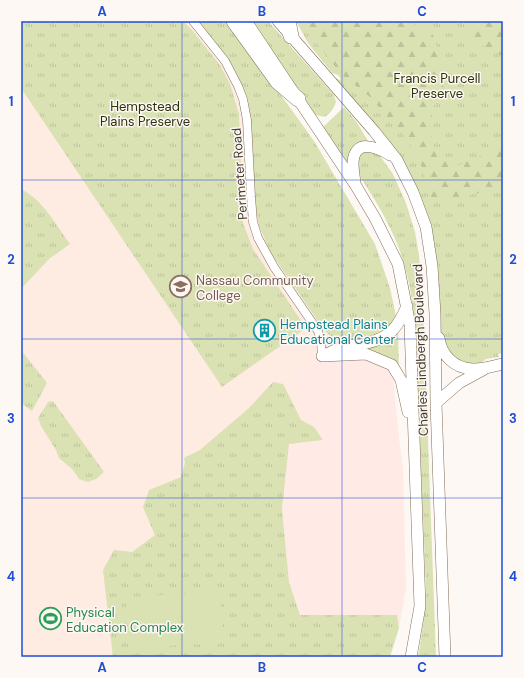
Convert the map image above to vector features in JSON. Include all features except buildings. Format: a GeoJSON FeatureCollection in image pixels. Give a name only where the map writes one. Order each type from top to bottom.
{"type":"FeatureCollection","features":[{"type":"Feature","properties":{"kind":"highway"},"geometry":{"type":"LineString","coordinates":[[234,21],[278,82],[298,99]]}},
{"type":"Feature","properties":{"kind":"highway"},"geometry":{"type":"LineString","coordinates":[[288,21],[291,36]]}},
{"type":"Feature","properties":{"kind":"main road","name":"Charles Lindbergh Boulevard"},"geometry":{"type":"LineString","coordinates":[[246,21],[356,186],[375,218],[398,264],[407,306],[410,332],[420,606],[411,657]]}},
{"type":"Feature","properties":{"kind":"main road","name":"Charles Lindbergh Boulevard"},"geometry":{"type":"LineString","coordinates":[[278,21],[374,131],[397,160],[413,192],[426,227],[432,266],[435,314],[436,403],[445,657]]}},
{"type":"Feature","properties":{"kind":"main road"},"geometry":{"type":"LineString","coordinates":[[356,186],[353,162],[355,153],[359,149],[368,146],[373,147],[383,151],[397,160]]}},
{"type":"Feature","properties":{"kind":"main road"},"geometry":{"type":"LineString","coordinates":[[322,356],[342,347],[368,343],[389,334],[399,323],[407,306]]}},
{"type":"Feature","properties":{"kind":"main road"},"geometry":{"type":"LineString","coordinates":[[435,314],[440,344],[446,358],[460,366],[472,369],[486,368],[503,364]]}},
{"type":"Feature","properties":{"kind":"main road"},"geometry":{"type":"LineString","coordinates":[[322,356],[366,354],[392,365],[401,380],[414,443]]}},
{"type":"Feature","properties":{"kind":"main road"},"geometry":{"type":"LineString","coordinates":[[436,403],[459,383],[486,368]]}},
{"type":"Feature","properties":{"kind":"street","name":"Perimeter Road"},"geometry":{"type":"LineString","coordinates":[[193,21],[225,61],[238,86],[243,99],[247,120],[253,222],[258,238],[274,267],[313,323],[322,356]]}},
{"type":"Feature","properties":{"kind":"shaded area","name":"Nassau Community College"},"geometry":{"type":"Polygon","coordinates":[[[21,21],[198,21],[256,96],[343,342],[320,361],[297,365],[302,406],[314,427],[289,444],[282,509],[289,582],[300,615],[369,657],[21,657],[21,21]]]}},
{"type":"Feature","properties":{"kind":"shaded area"},"geometry":{"type":"Polygon","coordinates":[[[363,357],[389,367],[393,377],[403,467],[406,588],[399,628],[396,615],[300,615],[289,582],[282,509],[289,444],[322,440],[302,406],[297,365],[320,361],[363,357]]]}},
{"type":"Feature","properties":{"kind":"green space","name":"Hempstead Plains Preserve"},"geometry":{"type":"Polygon","coordinates":[[[21,21],[183,21],[192,30],[220,65],[230,84],[239,114],[243,223],[253,249],[306,328],[222,387],[21,88],[21,21]]]}},
{"type":"Feature","properties":{"kind":"green space"},"geometry":{"type":"Polygon","coordinates":[[[198,21],[225,21],[239,37],[314,141],[375,244],[390,288],[396,316],[395,325],[379,337],[343,342],[334,339],[324,330],[271,253],[259,226],[253,189],[248,99],[223,52],[198,21]]]}},
{"type":"Feature","properties":{"kind":"green space"},"geometry":{"type":"Polygon","coordinates":[[[252,21],[268,21],[334,95],[336,102],[332,111],[325,117],[315,115],[252,21]]]}},
{"type":"Feature","properties":{"kind":"green space","name":"Francis Purcell Preserve"},"geometry":{"type":"Polygon","coordinates":[[[296,21],[503,21],[503,353],[498,354],[499,357],[486,359],[481,363],[465,365],[447,354],[448,348],[445,348],[441,342],[437,260],[433,240],[415,187],[333,77],[340,80],[341,79],[338,75],[332,73],[308,43],[296,21]]]}},
{"type":"Feature","properties":{"kind":"green space"},"geometry":{"type":"Polygon","coordinates":[[[301,21],[340,21],[352,24],[360,21],[408,21],[432,33],[441,58],[439,78],[444,87],[433,108],[430,131],[437,157],[457,166],[488,153],[503,149],[503,189],[445,200],[432,200],[421,165],[407,139],[370,97],[341,74],[301,21]]]}},
{"type":"Feature","properties":{"kind":"green space"},"geometry":{"type":"Polygon","coordinates":[[[478,21],[503,21],[503,56],[466,37],[478,21]]]}},
{"type":"Feature","properties":{"kind":"green space"},"geometry":{"type":"Polygon","coordinates":[[[344,107],[356,121],[368,141],[349,165],[323,127],[344,107]]]}},
{"type":"Feature","properties":{"kind":"green space"},"geometry":{"type":"Polygon","coordinates":[[[366,150],[378,153],[393,174],[406,203],[415,232],[419,255],[424,330],[436,657],[418,657],[426,590],[413,305],[408,278],[398,245],[379,207],[357,172],[359,153],[366,150]]]}},
{"type":"Feature","properties":{"kind":"green space"},"geometry":{"type":"Polygon","coordinates":[[[21,189],[42,206],[70,244],[49,259],[21,289],[21,189]]]}},
{"type":"Feature","properties":{"kind":"green space"},"geometry":{"type":"Polygon","coordinates":[[[398,332],[399,371],[358,350],[380,345],[389,340],[398,332]]]}},
{"type":"Feature","properties":{"kind":"green space"},"geometry":{"type":"Polygon","coordinates":[[[21,350],[47,383],[32,411],[21,403],[21,350]]]}},
{"type":"Feature","properties":{"kind":"green space"},"geometry":{"type":"Polygon","coordinates":[[[273,382],[283,384],[301,420],[314,427],[323,440],[289,444],[282,509],[289,582],[300,615],[397,615],[399,628],[390,657],[113,657],[103,570],[114,550],[132,552],[155,535],[143,507],[149,490],[181,477],[185,463],[184,458],[200,450],[249,408],[273,382]]]}},
{"type":"Feature","properties":{"kind":"green space"},"geometry":{"type":"Polygon","coordinates":[[[53,401],[104,472],[96,479],[88,482],[79,479],[73,470],[59,458],[56,450],[41,426],[38,418],[48,402],[53,401]]]}},
{"type":"Feature","properties":{"kind":"green space"},"geometry":{"type":"Polygon","coordinates":[[[220,592],[223,643],[129,648],[126,597],[220,592]]]}},
{"type":"Feature","properties":{"kind":"place","name":"Nassau Community College"},"geometry":{"type":"Point","coordinates":[181,287]}},
{"type":"Feature","properties":{"kind":"place","name":"Hempstead Plains Educational Center"},"geometry":{"type":"Point","coordinates":[265,331]}},
{"type":"Feature","properties":{"kind":"place","name":"Physical Education Complex"},"geometry":{"type":"Point","coordinates":[51,619]}}]}
